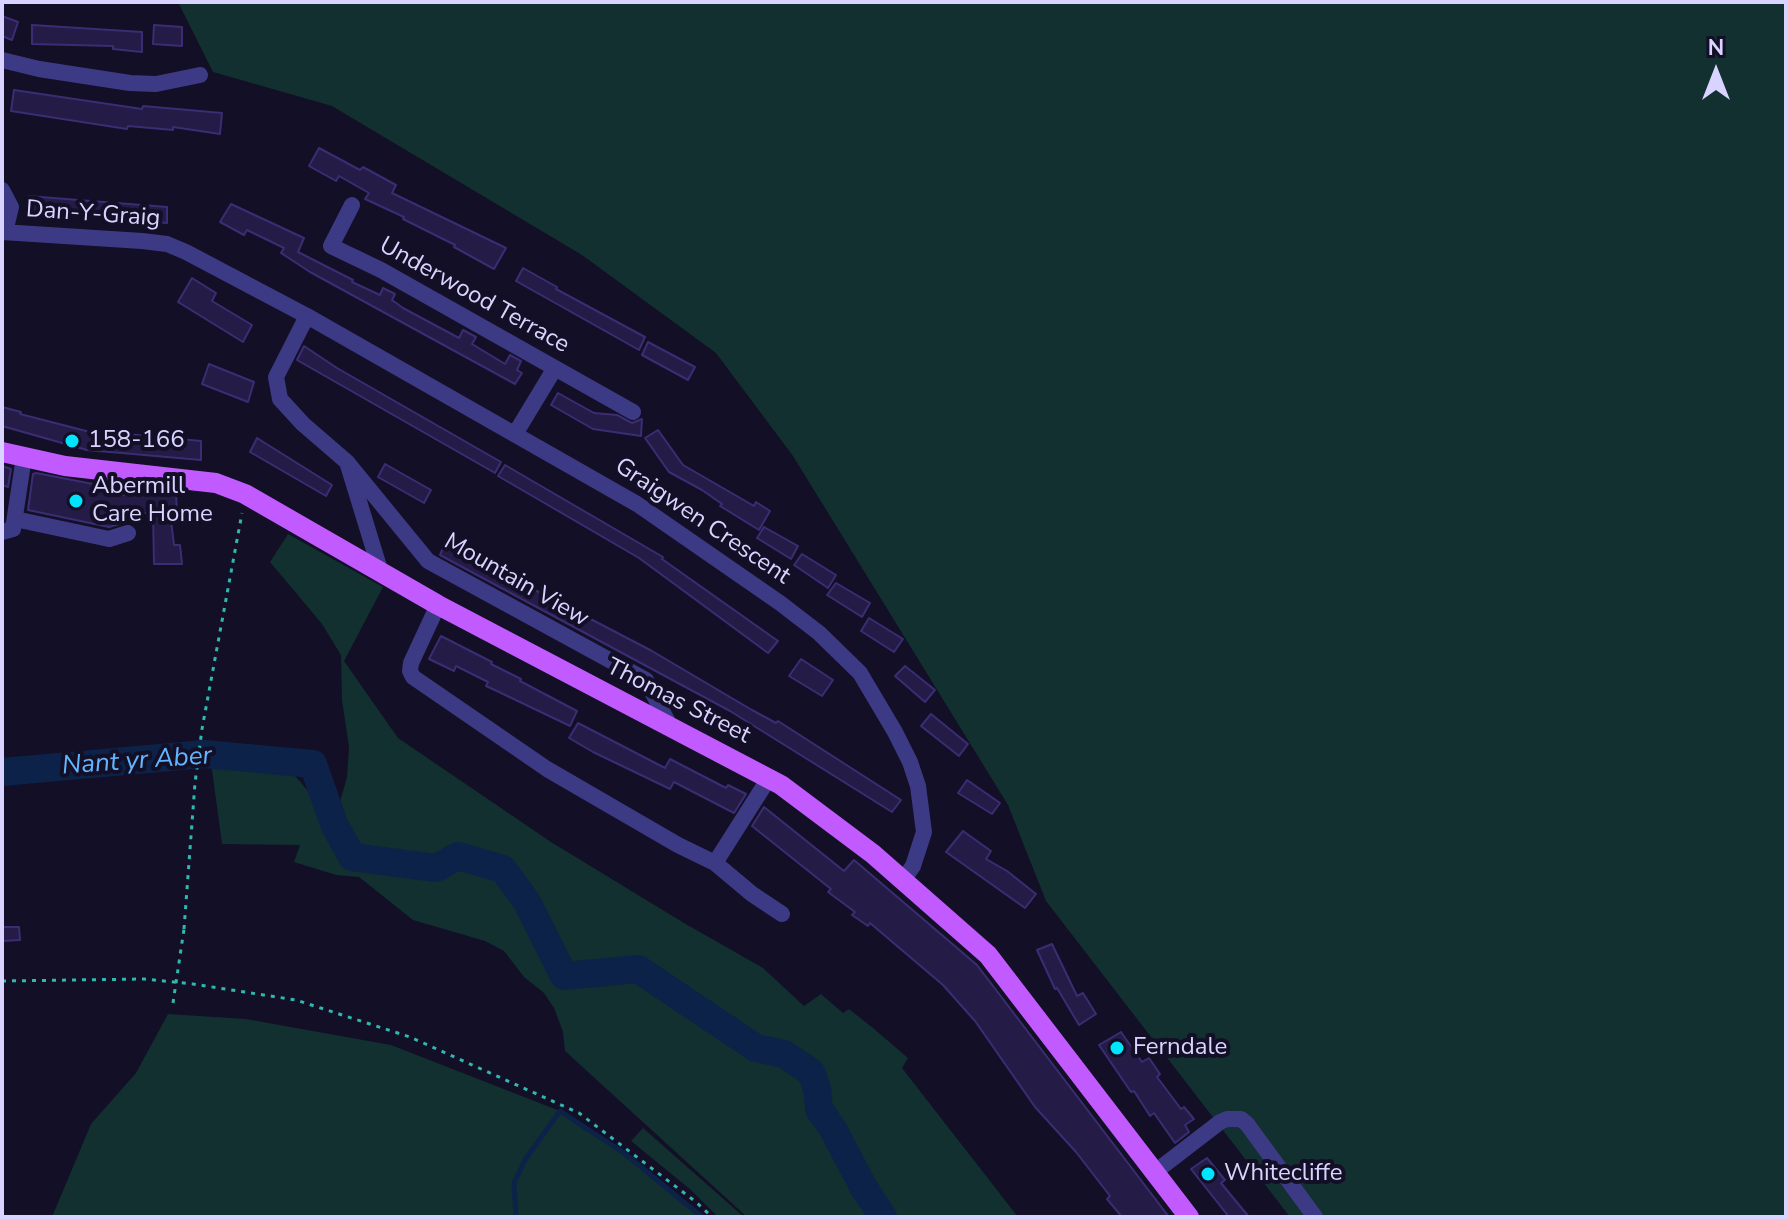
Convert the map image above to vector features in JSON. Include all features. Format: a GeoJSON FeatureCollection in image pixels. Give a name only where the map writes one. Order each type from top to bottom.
{"type":"FeatureCollection","features":[{"type":"Feature","properties":{"kind":"main road","name":"Thomas Street"},"geometry":{"type":"LineString","coordinates":[[2,452],[65,466],[188,478],[216,483],[245,494],[438,605],[769,778],[823,815],[988,955],[1189,1217]]}},
{"type":"Feature","properties":{"kind":"street"},"geometry":{"type":"LineString","coordinates":[[2,60],[130,83],[156,84],[200,75]]}},
{"type":"Feature","properties":{"kind":"street"},"geometry":{"type":"LineString","coordinates":[[2,190],[11,207],[4,232]]}},
{"type":"Feature","properties":{"kind":"street","name":"Underwood Terrace"},"geometry":{"type":"LineString","coordinates":[[352,205],[331,246],[381,270],[633,412]]}},
{"type":"Feature","properties":{"kind":"street","name":"Dan-Y-Graig"},"geometry":{"type":"LineString","coordinates":[[4,232],[167,244],[307,316]]}},
{"type":"Feature","properties":{"kind":"street","name":"Graigwen Crescent"},"geometry":{"type":"LineString","coordinates":[[307,316],[674,527],[819,633],[860,673],[895,732],[918,786],[924,832],[913,866],[903,880]]}},
{"type":"Feature","properties":{"kind":"street","name":"Mountain View"},"geometry":{"type":"LineString","coordinates":[[307,316],[276,377],[280,399],[303,424],[347,462],[428,561],[646,680],[671,728]]}},
{"type":"Feature","properties":{"kind":"street"},"geometry":{"type":"LineString","coordinates":[[515,434],[555,368]]}},
{"type":"Feature","properties":{"kind":"street"},"geometry":{"type":"LineString","coordinates":[[2,532],[13,529],[24,457]]}},
{"type":"Feature","properties":{"kind":"street"},"geometry":{"type":"LineString","coordinates":[[347,462],[381,573]]}},
{"type":"Feature","properties":{"kind":"street"},"geometry":{"type":"LineString","coordinates":[[15,519],[109,539],[128,533]]}},
{"type":"Feature","properties":{"kind":"street"},"geometry":{"type":"LineString","coordinates":[[438,605],[411,663],[413,677],[547,769],[715,863],[782,914]]}},
{"type":"Feature","properties":{"kind":"street"},"geometry":{"type":"LineString","coordinates":[[715,863],[769,778]]}},
{"type":"Feature","properties":{"kind":"street"},"geometry":{"type":"LineString","coordinates":[[1155,1172],[1220,1122],[1241,1119],[1315,1217]]}},
{"type":"Feature","properties":{"kind":"path"},"geometry":{"type":"LineString","coordinates":[[173,1003],[184,929],[202,729],[245,494]]}},
{"type":"Feature","properties":{"kind":"path"},"geometry":{"type":"LineString","coordinates":[[2,981],[144,979],[193,984],[296,1000],[410,1037],[579,1113],[712,1217]]}},
{"type":"Feature","properties":{"kind":"green space"},"geometry":{"type":"Polygon","coordinates":[[[178,2],[1786,2],[1786,1217],[1290,1217],[1046,901],[1008,805],[793,456],[716,353],[582,255],[332,106],[213,72],[178,2]]]}},
{"type":"Feature","properties":{"kind":"green space"},"geometry":{"type":"Polygon","coordinates":[[[288,534],[383,587],[344,661],[398,738],[551,842],[763,968],[804,1006],[821,994],[843,1013],[849,1009],[908,1058],[902,1068],[1018,1217],[747,1217],[565,1051],[563,1032],[554,1008],[504,951],[485,941],[413,920],[359,877],[336,875],[294,862],[300,845],[222,844],[210,755],[278,761],[309,792],[325,799],[334,823],[347,777],[349,747],[342,700],[341,655],[322,624],[270,562],[288,534]]]}},
{"type":"Feature","properties":{"kind":"green space"},"geometry":{"type":"Polygon","coordinates":[[[168,1014],[246,1019],[391,1045],[560,1111],[624,1153],[702,1217],[52,1217],[91,1124],[136,1073],[168,1014]]]}},
{"type":"Feature","properties":{"kind":"green space"},"geometry":{"type":"Polygon","coordinates":[[[643,1128],[744,1217],[718,1217],[691,1190],[631,1141],[643,1128]]]}},
{"type":"Feature","properties":{"kind":"building"},"geometry":{"type":"Polygon","coordinates":[[[2,16],[18,22],[12,40],[2,36],[2,16]]]}},
{"type":"Feature","properties":{"kind":"building"},"geometry":{"type":"Polygon","coordinates":[[[32,25],[142,32],[142,52],[113,49],[113,46],[32,44],[32,25]]]}},
{"type":"Feature","properties":{"kind":"building"},"geometry":{"type":"Polygon","coordinates":[[[154,25],[182,27],[182,46],[153,44],[154,25]]]}},
{"type":"Feature","properties":{"kind":"building"},"geometry":{"type":"Polygon","coordinates":[[[14,90],[142,109],[143,106],[222,113],[220,134],[173,127],[173,130],[128,126],[127,129],[11,111],[14,90]]]}},
{"type":"Feature","properties":{"kind":"building"},"geometry":{"type":"Polygon","coordinates":[[[319,148],[396,185],[392,193],[506,248],[494,269],[404,217],[365,199],[369,193],[339,176],[336,181],[309,166],[319,148]]]}},
{"type":"Feature","properties":{"kind":"building"},"geometry":{"type":"Polygon","coordinates":[[[28,196],[167,207],[167,223],[28,212],[28,196]]]}},
{"type":"Feature","properties":{"kind":"building"},"geometry":{"type":"Polygon","coordinates":[[[231,204],[304,238],[298,252],[352,282],[380,295],[383,288],[395,294],[392,300],[403,308],[459,338],[463,330],[476,337],[472,344],[505,364],[510,355],[521,361],[517,370],[522,373],[515,384],[310,272],[281,253],[284,248],[247,230],[244,235],[220,222],[231,204]]]}},
{"type":"Feature","properties":{"kind":"building"},"geometry":{"type":"Polygon","coordinates":[[[523,268],[645,337],[639,350],[516,281],[523,268]]]}},
{"type":"Feature","properties":{"kind":"building"},"geometry":{"type":"Polygon","coordinates":[[[192,278],[216,293],[212,301],[252,325],[243,342],[178,302],[192,278]]]}},
{"type":"Feature","properties":{"kind":"building"},"geometry":{"type":"Polygon","coordinates":[[[648,342],[695,367],[688,380],[642,355],[648,342]]]}},
{"type":"Feature","properties":{"kind":"building"},"geometry":{"type":"Polygon","coordinates":[[[304,346],[501,462],[495,473],[297,360],[304,346]]]}},
{"type":"Feature","properties":{"kind":"building"},"geometry":{"type":"Polygon","coordinates":[[[209,364],[254,382],[248,402],[202,384],[209,364]]]}},
{"type":"Feature","properties":{"kind":"building"},"geometry":{"type":"Polygon","coordinates":[[[558,393],[594,413],[617,415],[632,423],[642,419],[641,436],[593,429],[551,405],[558,393]]]}},
{"type":"Feature","properties":{"kind":"building"},"geometry":{"type":"Polygon","coordinates":[[[2,407],[94,433],[201,441],[201,460],[87,450],[2,426],[2,407]]]}},
{"type":"Feature","properties":{"kind":"building"},"geometry":{"type":"Polygon","coordinates":[[[658,430],[683,465],[754,506],[756,502],[770,511],[759,530],[720,506],[722,504],[702,490],[669,472],[645,438],[658,430]]]}},
{"type":"Feature","properties":{"kind":"building"},"geometry":{"type":"Polygon","coordinates":[[[257,438],[332,485],[326,496],[250,452],[257,438]]]}},
{"type":"Feature","properties":{"kind":"building"},"geometry":{"type":"Polygon","coordinates":[[[385,464],[431,490],[424,503],[378,477],[385,464]]]}},
{"type":"Feature","properties":{"kind":"building"},"geometry":{"type":"Polygon","coordinates":[[[505,465],[663,557],[778,641],[768,653],[639,558],[498,476],[505,465]]]}},
{"type":"Feature","properties":{"kind":"building"},"geometry":{"type":"Polygon","coordinates":[[[2,466],[11,469],[8,487],[2,485],[2,466]]]}},
{"type":"Feature","properties":{"kind":"building","name":"Abermill Care Home"},"geometry":{"type":"Polygon","coordinates":[[[33,474],[119,489],[117,495],[176,494],[177,512],[170,512],[174,545],[180,545],[182,564],[154,564],[153,513],[125,513],[123,523],[109,527],[28,510],[33,474]]]}},
{"type":"Feature","properties":{"kind":"building"},"geometry":{"type":"Polygon","coordinates":[[[764,527],[798,546],[791,559],[757,538],[764,527]]]}},
{"type":"Feature","properties":{"kind":"building"},"geometry":{"type":"Polygon","coordinates":[[[445,543],[652,651],[776,723],[778,721],[901,800],[892,812],[730,711],[440,555],[445,543]]]}},
{"type":"Feature","properties":{"kind":"building"},"geometry":{"type":"Polygon","coordinates":[[[802,554],[836,575],[828,588],[794,565],[802,554]]]}},
{"type":"Feature","properties":{"kind":"building"},"geometry":{"type":"Polygon","coordinates":[[[836,583],[870,603],[862,617],[827,595],[836,583]]]}},
{"type":"Feature","properties":{"kind":"building"},"geometry":{"type":"Polygon","coordinates":[[[869,618],[903,639],[894,652],[861,631],[869,618]]]}},
{"type":"Feature","properties":{"kind":"building"},"geometry":{"type":"Polygon","coordinates":[[[441,636],[577,711],[570,726],[486,686],[488,682],[456,666],[454,671],[429,659],[441,636]]]}},
{"type":"Feature","properties":{"kind":"building"},"geometry":{"type":"Polygon","coordinates":[[[801,659],[833,680],[822,696],[789,676],[801,659]]]}},
{"type":"Feature","properties":{"kind":"building"},"geometry":{"type":"Polygon","coordinates":[[[905,666],[935,690],[925,702],[895,676],[905,666]]]}},
{"type":"Feature","properties":{"kind":"building"},"geometry":{"type":"Polygon","coordinates":[[[931,714],[968,744],[959,756],[921,726],[931,714]]]}},
{"type":"Feature","properties":{"kind":"building"},"geometry":{"type":"Polygon","coordinates":[[[578,723],[665,768],[670,759],[726,788],[728,785],[746,794],[734,813],[674,782],[670,789],[569,738],[578,723]]]}},
{"type":"Feature","properties":{"kind":"building"},"geometry":{"type":"Polygon","coordinates":[[[967,780],[1000,803],[992,814],[958,793],[967,780]]]}},
{"type":"Feature","properties":{"kind":"building"},"geometry":{"type":"Polygon","coordinates":[[[764,807],[844,871],[854,860],[977,965],[1169,1217],[1122,1217],[1076,1152],[1035,1107],[975,1021],[943,985],[870,923],[868,926],[852,915],[855,912],[828,892],[831,889],[752,826],[764,807]]]}},
{"type":"Feature","properties":{"kind":"building"},"geometry":{"type":"Polygon","coordinates":[[[963,831],[991,851],[986,859],[1036,894],[1025,908],[946,852],[963,831]]]}},
{"type":"Feature","properties":{"kind":"building"},"geometry":{"type":"Polygon","coordinates":[[[2,927],[19,927],[20,940],[2,941],[2,927]]]}},
{"type":"Feature","properties":{"kind":"building"},"geometry":{"type":"Polygon","coordinates":[[[1052,944],[1077,996],[1083,993],[1096,1014],[1079,1025],[1055,989],[1037,950],[1052,944]]]}},
{"type":"Feature","properties":{"kind":"building"},"geometry":{"type":"Polygon","coordinates":[[[1121,1032],[1142,1062],[1149,1058],[1160,1074],[1157,1077],[1181,1109],[1184,1107],[1194,1119],[1185,1125],[1189,1132],[1175,1143],[1154,1113],[1150,1116],[1134,1091],[1131,1092],[1099,1045],[1121,1032]]]}},
{"type":"Feature","properties":{"kind":"building"},"geometry":{"type":"Polygon","coordinates":[[[1207,1158],[1225,1180],[1221,1183],[1249,1217],[1229,1217],[1191,1169],[1207,1158]]]}},
{"type":"Feature","properties":{"kind":"waterway","name":"Nant yr Aber"},"geometry":{"type":"LineString","coordinates":[[2,772],[204,754],[313,764],[334,824],[352,857],[436,868],[458,856],[503,869],[527,902],[564,976],[638,969],[756,1048],[784,1054],[811,1072],[817,1088],[819,1109],[883,1217]]}},
{"type":"Feature","properties":{"kind":"waterway"},"geometry":{"type":"LineString","coordinates":[[516,1217],[514,1183],[525,1160],[560,1111],[624,1153],[702,1217]]}},
{"type":"Feature","properties":{"kind":"place","name":"158-166"},"geometry":{"type":"Point","coordinates":[72,441]}},
{"type":"Feature","properties":{"kind":"place","name":"Abermill Care Home"},"geometry":{"type":"Point","coordinates":[76,501]}},
{"type":"Feature","properties":{"kind":"place","name":"Ferndale"},"geometry":{"type":"Point","coordinates":[1117,1048]}},
{"type":"Feature","properties":{"kind":"place","name":"Whitecliffe"},"geometry":{"type":"Point","coordinates":[1208,1174]}}]}
